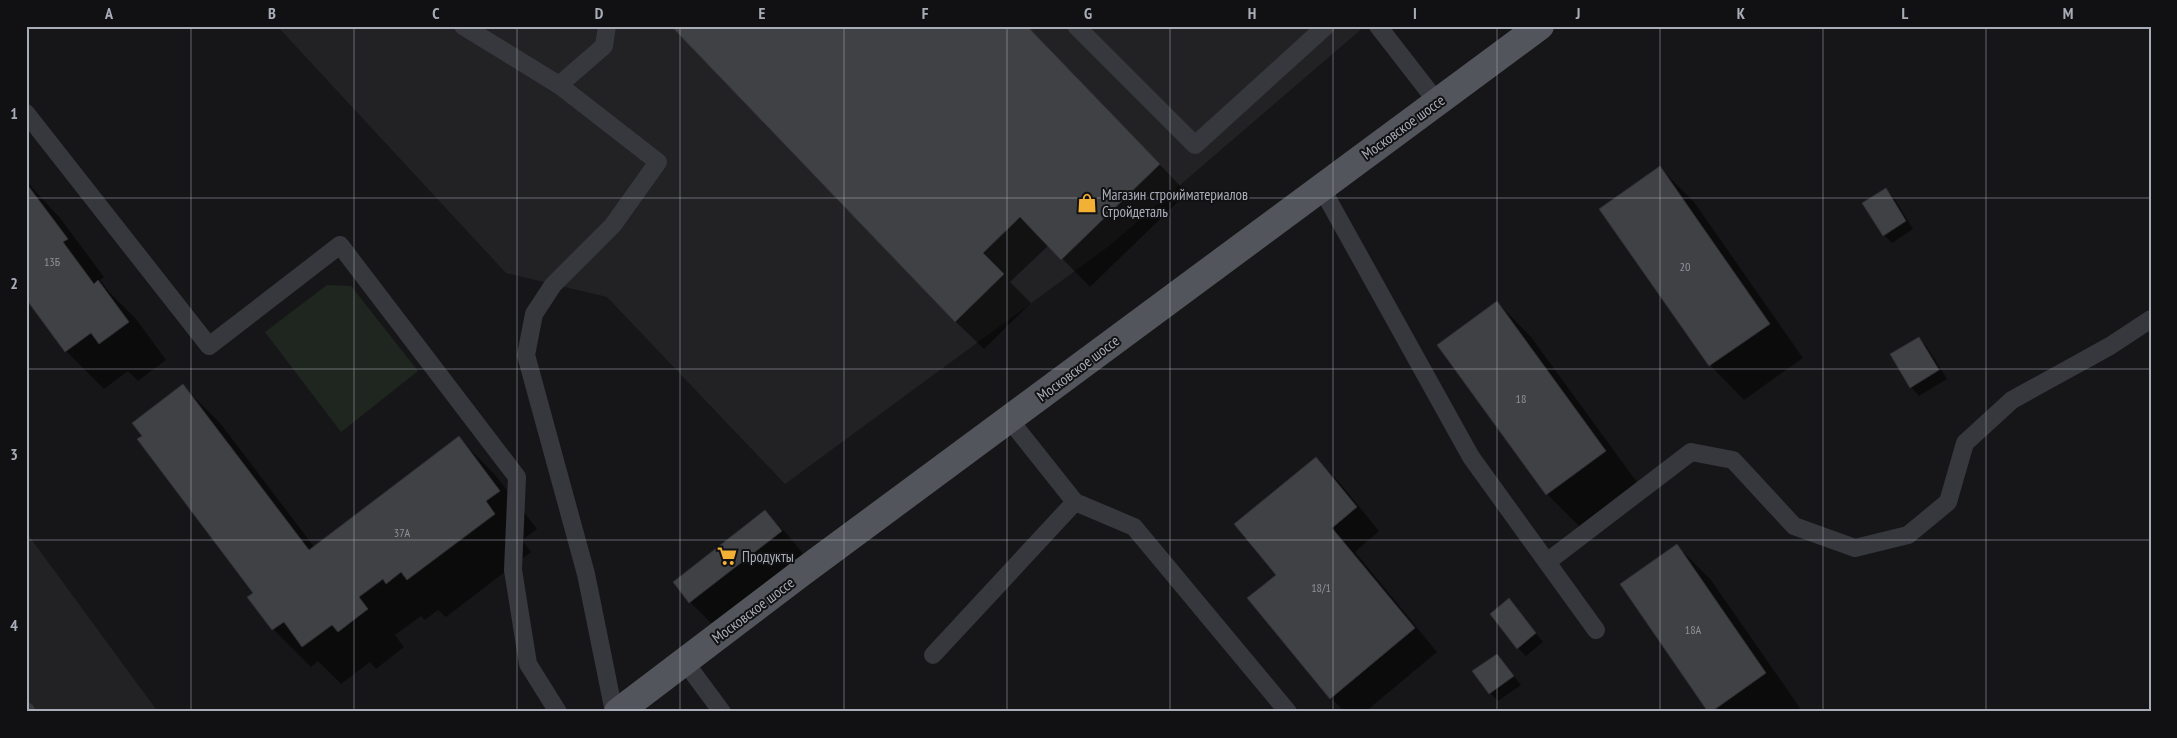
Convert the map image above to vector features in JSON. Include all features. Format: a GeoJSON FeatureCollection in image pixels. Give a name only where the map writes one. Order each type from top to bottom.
{"type":"FeatureCollection","features":[{"type":"Feature","properties":{"kind":"main road","name":"Московское шоссе"},"geometry":{"type":"LineString","coordinates":[[616,712],[1540,26]]}},
{"type":"Feature","properties":{"kind":"lane"},"geometry":{"type":"LineString","coordinates":[[463,26],[559,85],[658,162],[613,225],[553,285],[534,314],[526,355],[586,574],[616,712]]}},
{"type":"Feature","properties":{"kind":"lane"},"geometry":{"type":"LineString","coordinates":[[559,85],[604,46],[607,26]]}},
{"type":"Feature","properties":{"kind":"lane"},"geometry":{"type":"LineString","coordinates":[[1076,26],[1195,145],[1326,26]]}},
{"type":"Feature","properties":{"kind":"lane"},"geometry":{"type":"LineString","coordinates":[[1378,26],[1437,102]]}},
{"type":"Feature","properties":{"kind":"lane"},"geometry":{"type":"LineString","coordinates":[[26,113],[209,346],[340,245],[517,477],[513,570],[528,664],[558,712]]}},
{"type":"Feature","properties":{"kind":"lane"},"geometry":{"type":"LineString","coordinates":[[1321,187],[1471,457],[1596,630]]}},
{"type":"Feature","properties":{"kind":"lane"},"geometry":{"type":"LineString","coordinates":[[1547,562],[1691,452],[1733,460],[1794,526],[1855,548],[1908,536],[1948,502],[1965,443],[2012,400],[2110,346],[2151,319]]}},
{"type":"Feature","properties":{"kind":"lane"},"geometry":{"type":"LineString","coordinates":[[1009,419],[1075,502],[1134,527],[1288,712]]}},
{"type":"Feature","properties":{"kind":"lane"},"geometry":{"type":"LineString","coordinates":[[933,655],[1075,502]]}},
{"type":"Feature","properties":{"kind":"lane"},"geometry":{"type":"LineString","coordinates":[[684,662],[722,712]]}},
{"type":"Feature","properties":{"kind":"shaded area"},"geometry":{"type":"Polygon","coordinates":[[[277,26],[1365,26],[1109,246],[785,484],[607,297],[506,273],[277,26]]]}},
{"type":"Feature","properties":{"kind":"shaded area"},"geometry":{"type":"Polygon","coordinates":[[[327,285],[351,286],[418,371],[341,432],[265,332],[327,285]]]}},
{"type":"Feature","properties":{"kind":"shaded area"},"geometry":{"type":"Polygon","coordinates":[[[26,532],[158,712],[26,712],[26,532]]]}},
{"type":"Feature","properties":{"kind":"building"},"geometry":{"type":"Polygon","coordinates":[[[671,26],[1027,26],[1160,164],[1061,260],[1020,217],[983,253],[1004,274],[955,322],[671,26]]]}},
{"type":"Feature","properties":{"kind":"building"},"geometry":{"type":"Polygon","coordinates":[[[1660,166],[1770,324],[1709,366],[1599,209],[1660,166]]]}},
{"type":"Feature","properties":{"kind":"building"},"geometry":{"type":"Polygon","coordinates":[[[26,183],[68,239],[63,242],[94,284],[98,280],[129,322],[99,344],[91,333],[65,352],[26,299],[26,183]]]}},
{"type":"Feature","properties":{"kind":"building"},"geometry":{"type":"Polygon","coordinates":[[[1886,188],[1906,221],[1883,236],[1862,203],[1886,188]]]}},
{"type":"Feature","properties":{"kind":"building"},"geometry":{"type":"Polygon","coordinates":[[[1497,301],[1606,451],[1546,495],[1437,345],[1497,301]]]}},
{"type":"Feature","properties":{"kind":"building"},"geometry":{"type":"Polygon","coordinates":[[[1919,337],[1939,370],[1910,388],[1890,354],[1919,337]]]}},
{"type":"Feature","properties":{"kind":"building"},"geometry":{"type":"Polygon","coordinates":[[[183,384],[309,550],[459,436],[500,491],[486,501],[495,514],[407,580],[401,572],[386,584],[383,579],[359,597],[368,609],[338,632],[332,625],[302,647],[284,622],[272,630],[247,597],[253,593],[137,439],[142,436],[132,423],[183,384]]]}},
{"type":"Feature","properties":{"kind":"building"},"geometry":{"type":"Polygon","coordinates":[[[1316,457],[1357,507],[1332,528],[1415,628],[1330,699],[1247,598],[1276,575],[1234,524],[1316,457]]]}},
{"type":"Feature","properties":{"kind":"building","name":"Продукты"},"geometry":{"type":"Polygon","coordinates":[[[765,510],[782,531],[689,603],[673,582],[765,510]]]}},
{"type":"Feature","properties":{"kind":"building"},"geometry":{"type":"Polygon","coordinates":[[[1677,544],[1766,673],[1711,712],[1708,712],[1620,584],[1677,544]]]}},
{"type":"Feature","properties":{"kind":"building"},"geometry":{"type":"Polygon","coordinates":[[[1509,598],[1536,633],[1517,649],[1490,614],[1509,598]]]}},
{"type":"Feature","properties":{"kind":"building"},"geometry":{"type":"Polygon","coordinates":[[[1497,654],[1514,676],[1489,694],[1472,671],[1497,654]]]}},
{"type":"Feature","properties":{"kind":"place","name":"Магазин строийматериалов Стройдеталь"},"geometry":{"type":"Point","coordinates":[1087,203]}},
{"type":"Feature","properties":{"kind":"place","name":"Продукты"},"geometry":{"type":"Point","coordinates":[727,556]}}]}
